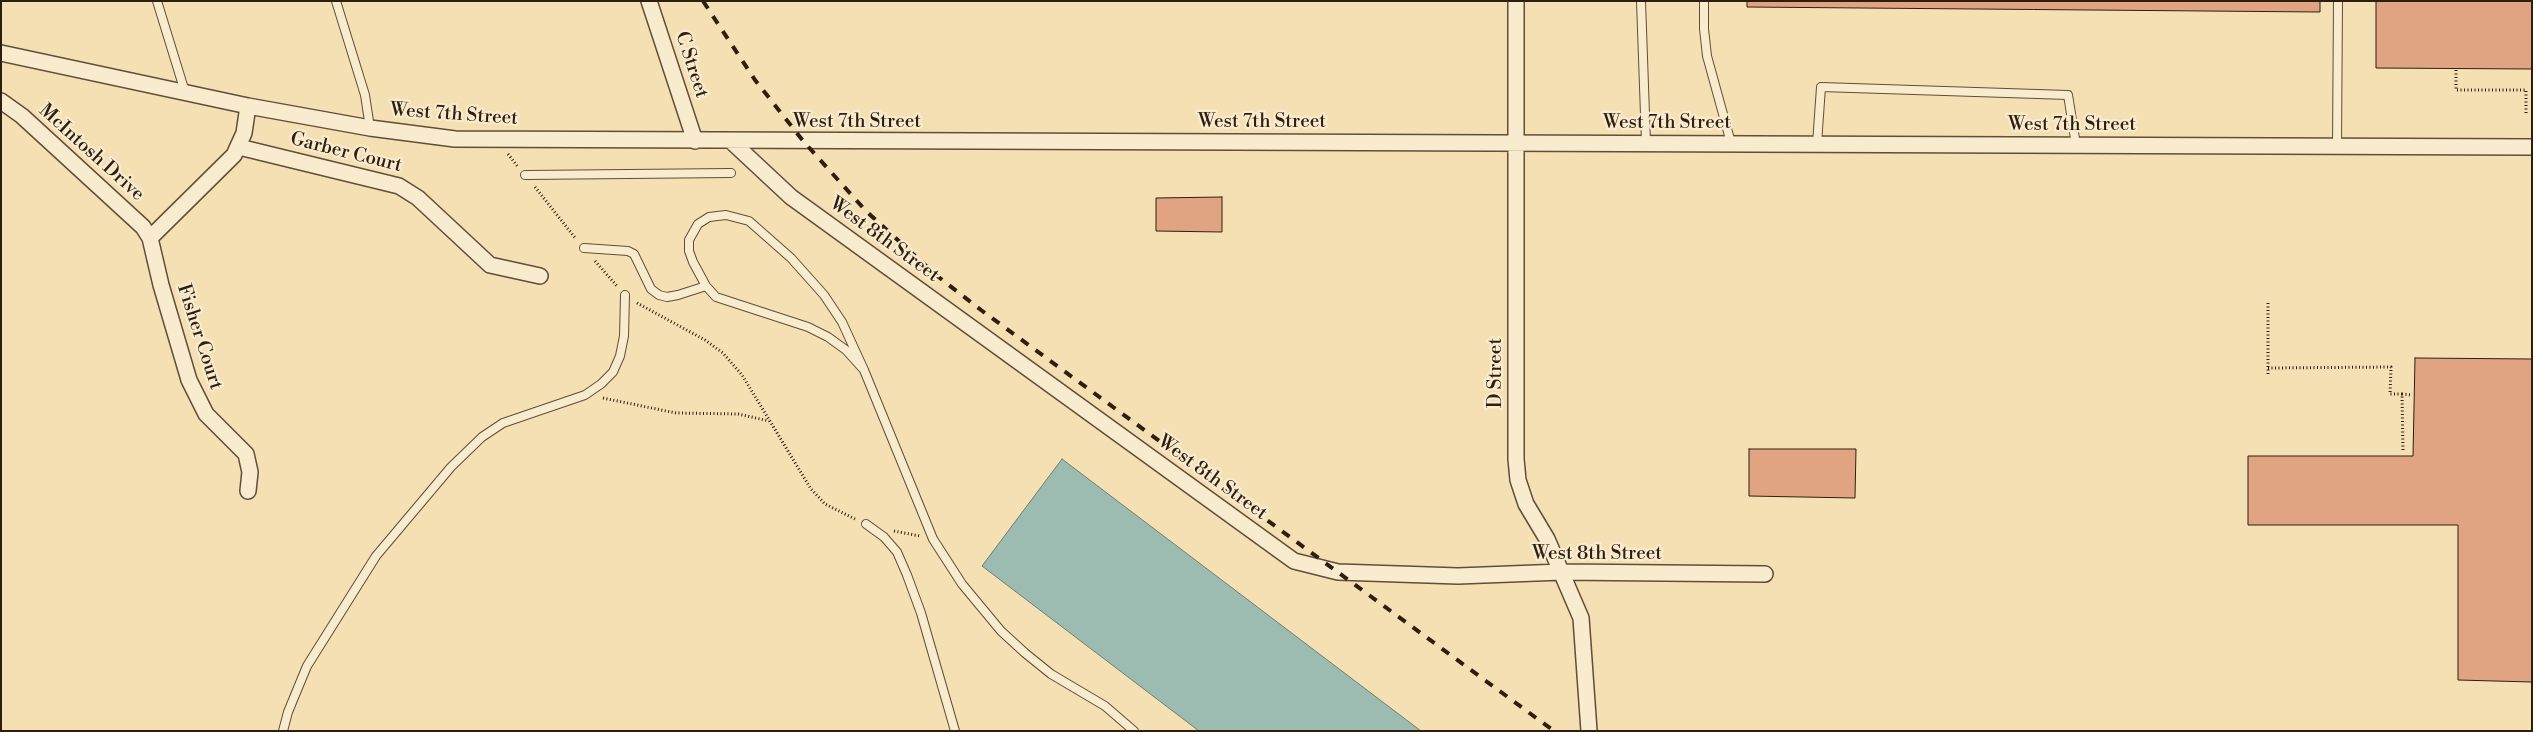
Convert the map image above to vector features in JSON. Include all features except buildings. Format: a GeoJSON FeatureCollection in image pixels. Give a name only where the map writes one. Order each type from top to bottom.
{"type":"FeatureCollection","features":[{"type":"Feature","properties":{"kind":"street","name":"C Street"},"geometry":{"type":"LineString","coordinates":[[649,1],[695,141]]}},
{"type":"Feature","properties":{"kind":"street","name":"D Street"},"geometry":{"type":"LineString","coordinates":[[1516,1],[1516,459],[1518,480],[1526,504],[1547,539],[1581,618],[1589,731]]}},
{"type":"Feature","properties":{"kind":"street","name":"West 7th Street"},"geometry":{"type":"LineString","coordinates":[[1,53],[248,106],[370,128],[455,139],[2532,146]]}},
{"type":"Feature","properties":{"kind":"street","name":"McIntosh Drive"},"geometry":{"type":"LineString","coordinates":[[1,101],[22,116],[143,227],[150,238]]}},
{"type":"Feature","properties":{"kind":"street"},"geometry":{"type":"LineString","coordinates":[[150,238],[224,167],[239,147],[244,133],[248,106]]}},
{"type":"Feature","properties":{"kind":"street","name":"West 8th Street"},"geometry":{"type":"LineString","coordinates":[[731,141],[791,197],[1294,561],[1338,572],[1366,574],[1458,576],[1562,572],[1765,574]]}},
{"type":"Feature","properties":{"kind":"street","name":"Garber Court"},"geometry":{"type":"LineString","coordinates":[[239,147],[399,186],[418,198],[490,266],[540,276]]}},
{"type":"Feature","properties":{"kind":"street","name":"Fisher Court"},"geometry":{"type":"LineString","coordinates":[[150,238],[160,285],[189,380],[206,414],[246,454],[250,472],[248,491]]}},
{"type":"Feature","properties":{"kind":"lane"},"geometry":{"type":"LineString","coordinates":[[157,1],[186,93]]}},
{"type":"Feature","properties":{"kind":"lane"},"geometry":{"type":"LineString","coordinates":[[336,1],[365,95],[370,128]]}},
{"type":"Feature","properties":{"kind":"lane"},"geometry":{"type":"LineString","coordinates":[[1641,1],[1646,143]]}},
{"type":"Feature","properties":{"kind":"lane"},"geometry":{"type":"LineString","coordinates":[[1704,1],[1704,29],[1707,56],[1731,143]]}},
{"type":"Feature","properties":{"kind":"lane"},"geometry":{"type":"LineString","coordinates":[[2337,146],[2338,1]]}},
{"type":"Feature","properties":{"kind":"lane"},"geometry":{"type":"LineString","coordinates":[[1817,144],[1822,87],[2068,95],[2076,145]]}},
{"type":"Feature","properties":{"kind":"lane"},"geometry":{"type":"LineString","coordinates":[[525,175],[731,173]]}},
{"type":"Feature","properties":{"kind":"lane"},"geometry":{"type":"LineString","coordinates":[[864,370],[846,350],[828,337],[808,327],[716,297],[706,286],[689,251],[689,240],[698,224],[709,217],[726,215],[749,221],[791,258],[824,294],[842,322],[864,370],[933,539],[962,584],[1001,632],[1051,674],[1105,706],[1134,731]]}},
{"type":"Feature","properties":{"kind":"lane"},"geometry":{"type":"LineString","coordinates":[[584,248],[628,251],[634,254],[651,289],[658,294],[668,297],[706,286]]}},
{"type":"Feature","properties":{"kind":"lane"},"geometry":{"type":"LineString","coordinates":[[283,731],[288,712],[307,666],[376,556],[451,467],[482,437],[503,423],[585,394],[601,384],[613,372],[620,356],[624,336],[625,295]]}},
{"type":"Feature","properties":{"kind":"lane"},"geometry":{"type":"LineString","coordinates":[[866,524],[884,537],[897,552],[907,575],[922,613],[955,731]]}},
{"type":"Feature","properties":{"kind":"path"},"geometry":{"type":"LineString","coordinates":[[2456,70],[2456,90],[2526,90],[2526,113]]}},
{"type":"Feature","properties":{"kind":"path"},"geometry":{"type":"LineString","coordinates":[[496,140],[625,295],[646,310],[704,340],[723,353],[742,375],[811,489],[825,504],[866,524]]}},
{"type":"Feature","properties":{"kind":"path"},"geometry":{"type":"LineString","coordinates":[[2268,303],[2268,374]]}},
{"type":"Feature","properties":{"kind":"path"},"geometry":{"type":"LineString","coordinates":[[2268,368],[2391,367],[2390,394],[2412,395]]}},
{"type":"Feature","properties":{"kind":"path"},"geometry":{"type":"LineString","coordinates":[[585,394],[676,413],[738,414],[769,421]]}},
{"type":"Feature","properties":{"kind":"path"},"geometry":{"type":"LineString","coordinates":[[2402,394],[2403,452]]}},
{"type":"Feature","properties":{"kind":"path"},"geometry":{"type":"LineString","coordinates":[[893,530],[933,539]]}},
{"type":"Feature","properties":{"kind":"water"},"geometry":{"type":"Polygon","coordinates":[[[1062,459],[1421,731],[1199,731],[982,566],[1062,459]]]}},
{"type":"Feature","properties":{"kind":"railway"},"geometry":{"type":"LineString","coordinates":[[703,1],[755,80],[804,142],[866,211],[936,275],[1554,731]]}}]}
